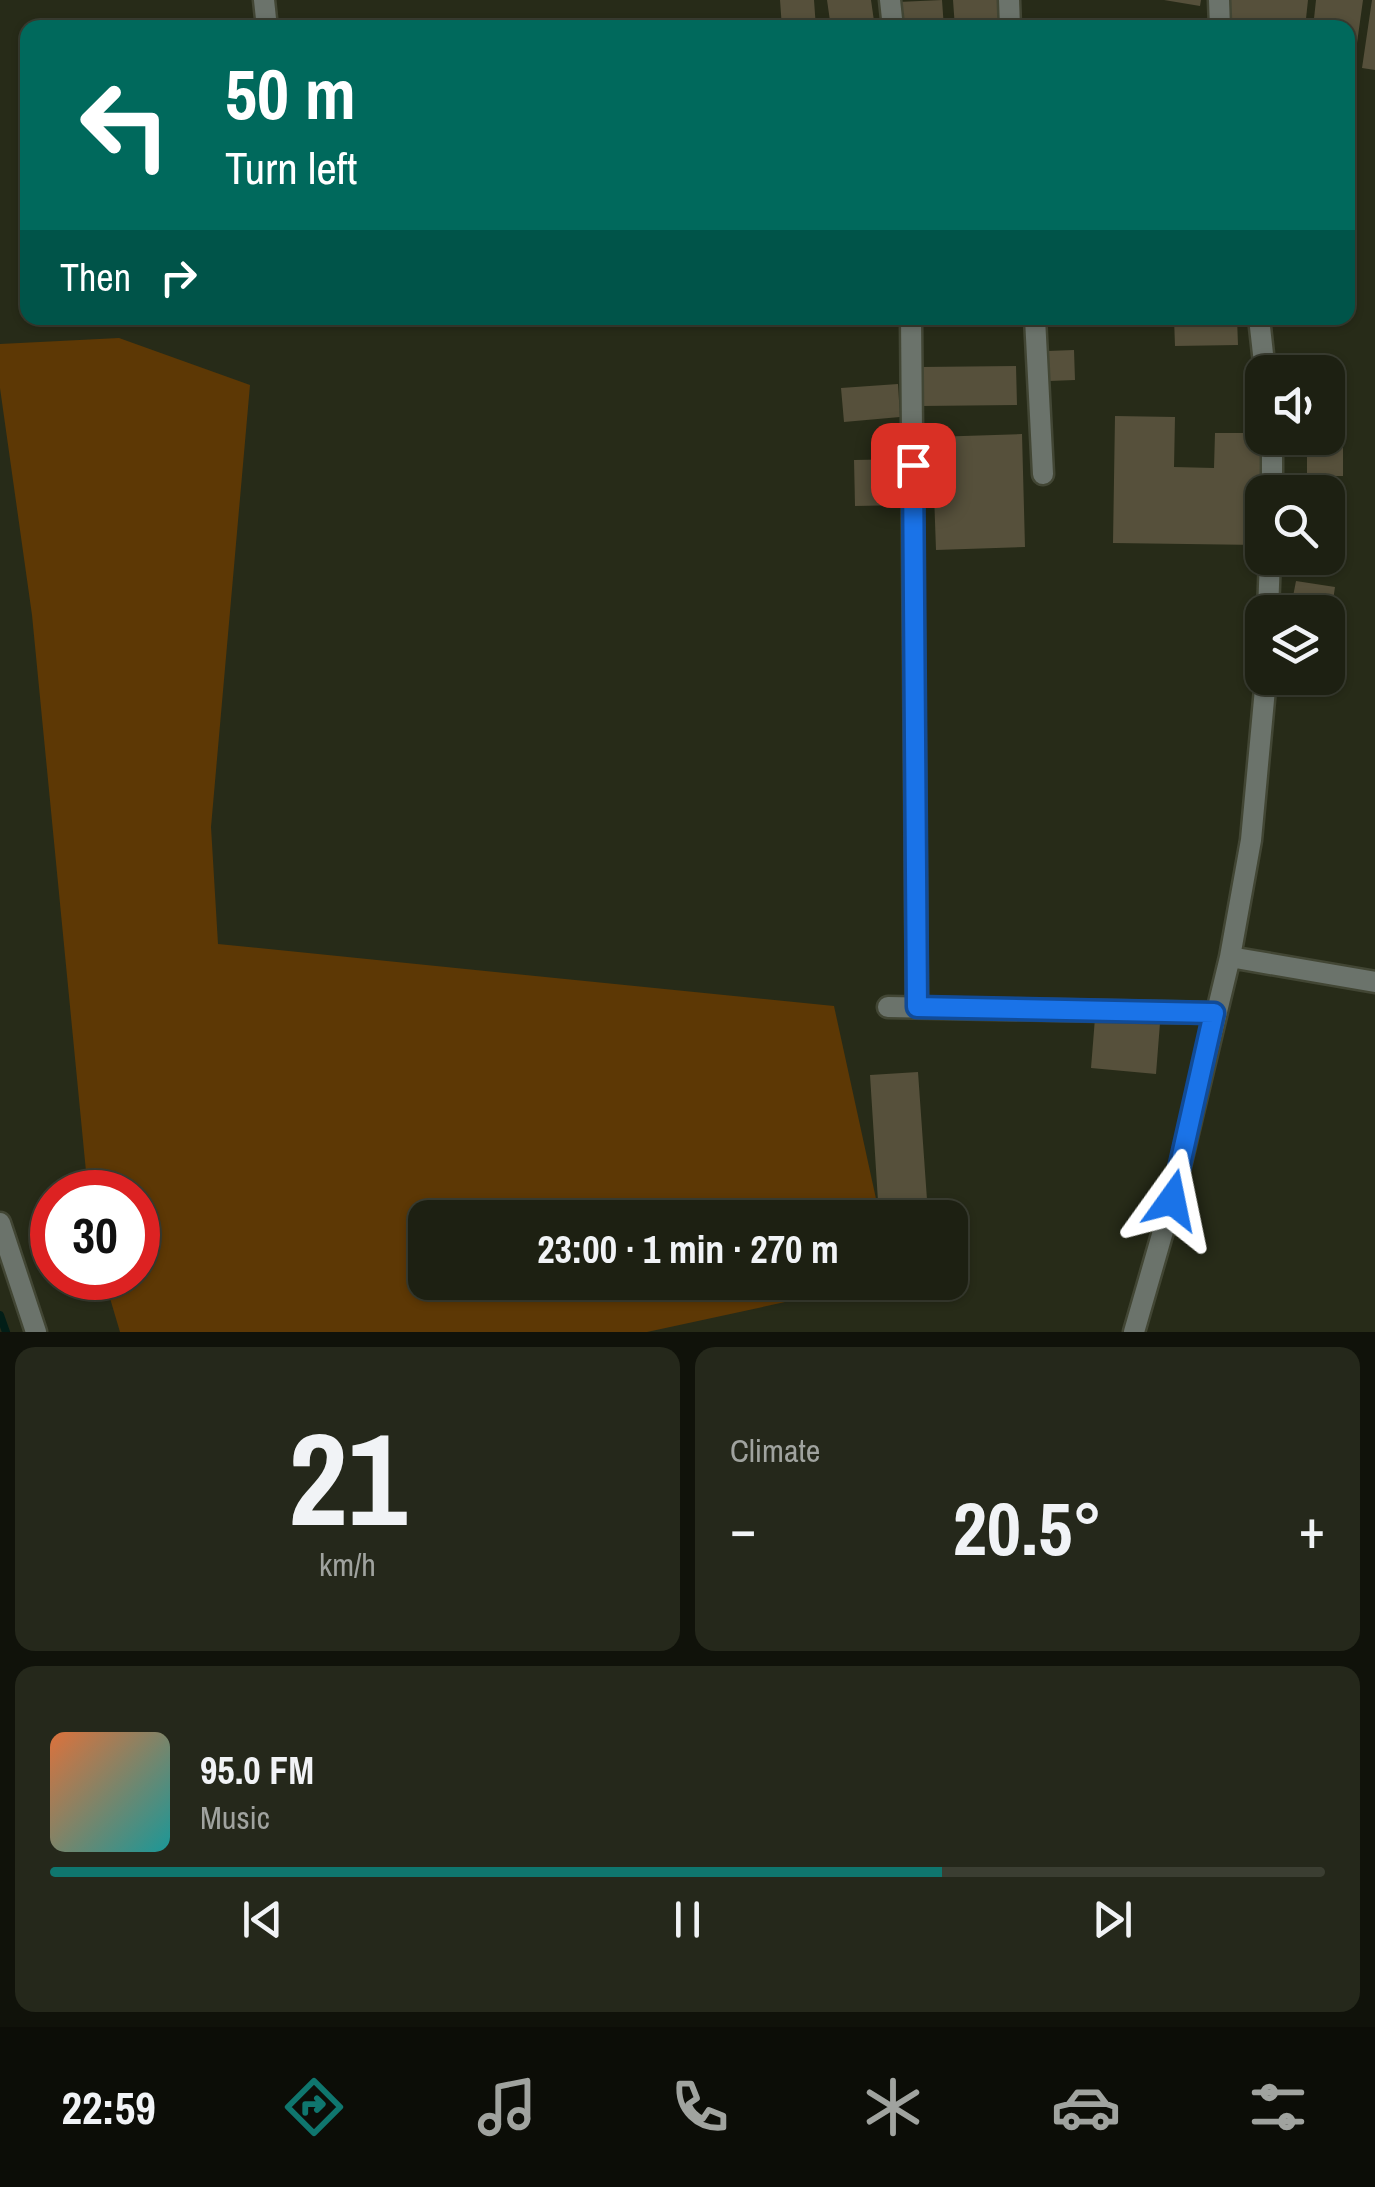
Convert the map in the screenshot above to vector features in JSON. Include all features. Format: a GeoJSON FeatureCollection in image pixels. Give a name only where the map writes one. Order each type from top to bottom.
{"type":"FeatureCollection","features":[{"type":"Feature","properties":{"kind":"street"},"geometry":{"type":"LineString","coordinates":[[911,325],[917,1007]]}},
{"type":"Feature","properties":{"kind":"street"},"geometry":{"type":"LineString","coordinates":[[1035,325],[1042,474]]}},
{"type":"Feature","properties":{"kind":"street"},"geometry":{"type":"LineString","coordinates":[[1260,325],[1263,355]]}},
{"type":"Feature","properties":{"kind":"street"},"geometry":{"type":"LineString","coordinates":[[1134,1332],[1172,1200],[1230,957],[1251,840],[1264,695]]}},
{"type":"Feature","properties":{"kind":"street"},"geometry":{"type":"LineString","coordinates":[[1230,957],[1375,982]]}},
{"type":"Feature","properties":{"kind":"street"},"geometry":{"type":"LineString","coordinates":[[888,1007],[1214,1013]]}},
{"type":"Feature","properties":{"kind":"street"},"geometry":{"type":"LineString","coordinates":[[0,1223],[36,1332]]}},
{"type":"Feature","properties":{"kind":"shaded area"},"geometry":{"type":"Polygon","coordinates":[[[119,338],[250,385],[211,827],[218,944],[834,1006],[876,1200],[408,1200],[408,1300],[795,1300],[647,1332],[120,1332],[111,1300],[160,1300],[160,1170],[86,1170],[32,615],[0,388],[0,344],[119,338]]]}},
{"type":"Feature","properties":{"kind":"building"},"geometry":{"type":"Polygon","coordinates":[[[780,0],[814,0],[815,20],[781,20],[780,0]]]}},
{"type":"Feature","properties":{"kind":"building"},"geometry":{"type":"Polygon","coordinates":[[[827,0],[871,0],[874,20],[830,20],[827,0]]]}},
{"type":"Feature","properties":{"kind":"building"},"geometry":{"type":"Polygon","coordinates":[[[942,0],[943,20],[899,20],[898,2],[942,0]]]}},
{"type":"Feature","properties":{"kind":"building"},"geometry":{"type":"Polygon","coordinates":[[[953,0],[1005,0],[1006,20],[954,20],[953,0]]]}},
{"type":"Feature","properties":{"kind":"building"},"geometry":{"type":"Polygon","coordinates":[[[1164,0],[1201,0],[1200,6],[1164,0]]]}},
{"type":"Feature","properties":{"kind":"building"},"geometry":{"type":"Polygon","coordinates":[[[1229,0],[1308,0],[1306,20],[1226,20],[1229,0]]]}},
{"type":"Feature","properties":{"kind":"building"},"geometry":{"type":"Polygon","coordinates":[[[1316,0],[1363,0],[1357,43],[1355,20],[1314,20],[1316,0]]]}},
{"type":"Feature","properties":{"kind":"building"},"geometry":{"type":"Polygon","coordinates":[[[1375,0],[1375,70],[1362,68],[1375,0]]]}},
{"type":"Feature","properties":{"kind":"building"},"geometry":{"type":"Polygon","coordinates":[[[1174,325],[1237,325],[1238,345],[1175,346],[1174,325]]]}},
{"type":"Feature","properties":{"kind":"building"},"geometry":{"type":"Polygon","coordinates":[[[1074,350],[1075,380],[1049,381],[1047,351],[1074,350]]]}},
{"type":"Feature","properties":{"kind":"building"},"geometry":{"type":"Polygon","coordinates":[[[1016,366],[1017,405],[921,406],[921,367],[1016,366]]]}},
{"type":"Feature","properties":{"kind":"building"},"geometry":{"type":"Polygon","coordinates":[[[898,384],[900,417],[844,422],[841,388],[898,384]]]}},
{"type":"Feature","properties":{"kind":"building"},"geometry":{"type":"Polygon","coordinates":[[[1115,416],[1175,417],[1174,467],[1214,468],[1215,433],[1245,433],[1245,455],[1262,455],[1261,475],[1245,475],[1245,545],[1113,543],[1115,416]]]}},
{"type":"Feature","properties":{"kind":"building"},"geometry":{"type":"Polygon","coordinates":[[[1022,434],[1025,547],[936,550],[932,437],[1022,434]]]}},
{"type":"Feature","properties":{"kind":"building"},"geometry":{"type":"Polygon","coordinates":[[[1307,455],[1343,455],[1343,475],[1307,475],[1307,455]]]}},
{"type":"Feature","properties":{"kind":"building"},"geometry":{"type":"Polygon","coordinates":[[[906,459],[907,505],[855,506],[854,460],[906,459]]]}},
{"type":"Feature","properties":{"kind":"building"},"geometry":{"type":"Polygon","coordinates":[[[1296,581],[1335,587],[1334,595],[1293,595],[1296,581]]]}},
{"type":"Feature","properties":{"kind":"building"},"geometry":{"type":"Polygon","coordinates":[[[1095,1018],[1160,1023],[1156,1074],[1091,1068],[1095,1018]]]}},
{"type":"Feature","properties":{"kind":"building"},"geometry":{"type":"Polygon","coordinates":[[[918,1072],[927,1200],[878,1200],[870,1075],[918,1072]]]}},
{"type":"Feature","properties":{"kind":"waterway"},"geometry":{"type":"LineString","coordinates":[[0,1315],[6,1332]]}},
{"type":"Feature","properties":{"kind":"route"},"geometry":{"type":"LineString","coordinates":[[913,465],[917,1007],[1214,1013],[1172,1200]]}}]}
